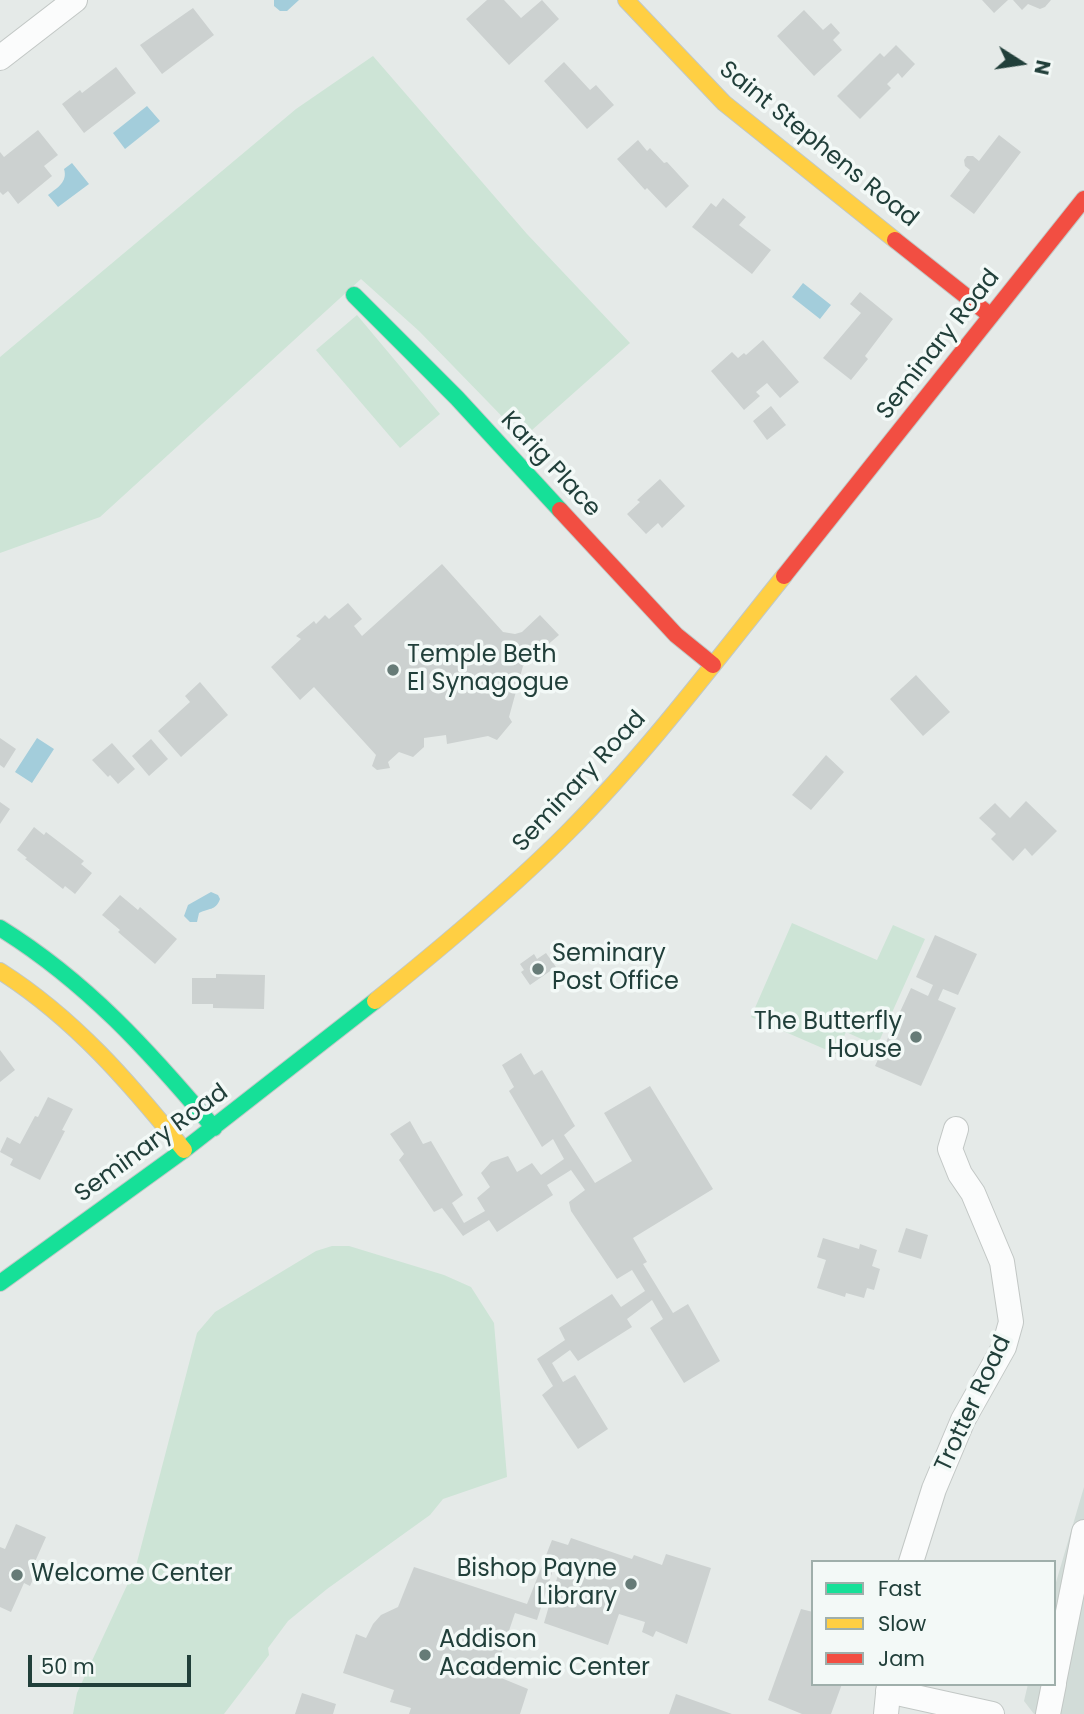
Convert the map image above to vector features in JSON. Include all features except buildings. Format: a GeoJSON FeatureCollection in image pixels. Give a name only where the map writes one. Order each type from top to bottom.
{"type":"FeatureCollection","features":[{"type":"Feature","properties":{"kind":"street"},"geometry":{"type":"LineString","coordinates":[[0,58],[75,0]]}},
{"type":"Feature","properties":{"kind":"street","name":"Saint Stephens Road"},"geometry":{"type":"LineString","coordinates":[[626,0],[724,103],[898,239],[991,316]]}},
{"type":"Feature","properties":{"kind":"street","name":"Seminary Road"},"geometry":{"type":"LineString","coordinates":[[0,1283],[214,1128],[396,985],[500,898],[577,822],[651,741],[713,665],[1084,199]]}},
{"type":"Feature","properties":{"kind":"street","name":"Karig Place"},"geometry":{"type":"LineString","coordinates":[[354,295],[457,398],[676,635],[713,665]]}},
{"type":"Feature","properties":{"kind":"street"},"geometry":{"type":"LineString","coordinates":[[0,928],[65,972],[106,1007],[151,1054],[214,1128]]}},
{"type":"Feature","properties":{"kind":"street"},"geometry":{"type":"LineString","coordinates":[[0,971],[44,1001],[77,1029],[184,1150]]}},
{"type":"Feature","properties":{"kind":"street","name":"Trotter Road"},"geometry":{"type":"LineString","coordinates":[[912,1560],[934,1489],[963,1420],[1004,1347],[1011,1322],[1002,1262],[974,1193],[960,1174],[950,1149],[956,1129]]}},
{"type":"Feature","properties":{"kind":"street"},"geometry":{"type":"LineString","coordinates":[[1056,1673],[1084,1532]]}},
{"type":"Feature","properties":{"kind":"street"},"geometry":{"type":"LineString","coordinates":[[1048,1714],[1053,1686]]}},
{"type":"Feature","properties":{"kind":"street"},"geometry":{"type":"LineString","coordinates":[[888,1696],[992,1714]]}},
{"type":"Feature","properties":{"kind":"shaded area"},"geometry":{"type":"Polygon","coordinates":[[[1084,1487],[1084,1714],[1034,1714],[1024,1701],[1028,1686],[1056,1686],[1056,1582],[1084,1487]]]}},
{"type":"Feature","properties":{"kind":"green space"},"geometry":{"type":"Polygon","coordinates":[[[373,56],[527,234],[630,343],[523,438],[419,331],[361,279],[100,517],[0,553],[0,357],[296,109],[373,56]]]}},
{"type":"Feature","properties":{"kind":"green space"},"geometry":{"type":"Polygon","coordinates":[[[357,315],[440,414],[400,448],[316,350],[357,315]]]}},
{"type":"Feature","properties":{"kind":"green space"},"geometry":{"type":"Polygon","coordinates":[[[792,923],[877,960],[893,925],[925,939],[877,1046],[846,1032],[836,1054],[751,1017],[792,923]]]}},
{"type":"Feature","properties":{"kind":"green space"},"geometry":{"type":"Polygon","coordinates":[[[332,1246],[349,1246],[444,1275],[471,1287],[494,1323],[507,1477],[443,1499],[430,1515],[327,1589],[288,1621],[268,1648],[269,1655],[224,1714],[73,1714],[77,1693],[136,1566],[197,1333],[215,1312],[316,1251],[332,1246]]]}},
{"type":"Feature","properties":{"kind":"water"},"geometry":{"type":"Polygon","coordinates":[[[274,0],[299,0],[287,11],[280,11],[274,6],[274,0]]]}},
{"type":"Feature","properties":{"kind":"water"},"geometry":{"type":"Polygon","coordinates":[[[147,106],[160,121],[125,149],[113,133],[147,106]]]}},
{"type":"Feature","properties":{"kind":"water"},"geometry":{"type":"Polygon","coordinates":[[[72,163],[89,184],[58,207],[48,195],[61,184],[64,169],[72,163]]]}},
{"type":"Feature","properties":{"kind":"water"},"geometry":{"type":"Polygon","coordinates":[[[803,283],[831,305],[820,319],[792,297],[803,283]]]}},
{"type":"Feature","properties":{"kind":"water"},"geometry":{"type":"Polygon","coordinates":[[[37,738],[54,749],[32,783],[15,772],[37,738]]]}},
{"type":"Feature","properties":{"kind":"water"},"geometry":{"type":"Polygon","coordinates":[[[211,892],[218,895],[218,903],[199,913],[197,922],[190,922],[184,916],[188,905],[211,892]]]}},
{"type":"Feature","properties":{"kind":"traffic: fast"},"geometry":{"type":"LineString","coordinates":[[354,295],[457,398],[560,510]]}},
{"type":"Feature","properties":{"kind":"traffic: fast"},"geometry":{"type":"LineString","coordinates":[[0,928],[61,971],[115,1019],[214,1128]]}},
{"type":"Feature","properties":{"kind":"traffic: fast"},"geometry":{"type":"LineString","coordinates":[[0,1283],[184,1150],[375,1001]]}},
{"type":"Feature","properties":{"kind":"traffic: slow"},"geometry":{"type":"LineString","coordinates":[[626,0],[724,103],[895,240]]}},
{"type":"Feature","properties":{"kind":"traffic: slow"},"geometry":{"type":"LineString","coordinates":[[375,1001],[497,899],[596,803],[679,708],[784,576]]}},
{"type":"Feature","properties":{"kind":"traffic: slow"},"geometry":{"type":"LineString","coordinates":[[0,971],[27,989],[76,1030],[121,1076],[184,1150]]}},
{"type":"Feature","properties":{"kind":"traffic: jam"},"geometry":{"type":"LineString","coordinates":[[784,576],[1084,199]]}},
{"type":"Feature","properties":{"kind":"traffic: jam"},"geometry":{"type":"LineString","coordinates":[[895,240],[991,316]]}},
{"type":"Feature","properties":{"kind":"traffic: jam"},"geometry":{"type":"LineString","coordinates":[[560,510],[676,635],[713,665]]}},
{"type":"Feature","properties":{"kind":"place","name":"Temple Beth El Synagogue"},"geometry":{"type":"Point","coordinates":[393,670]}},
{"type":"Feature","properties":{"kind":"place","name":"Seminary Post Office"},"geometry":{"type":"Point","coordinates":[538,969]}},
{"type":"Feature","properties":{"kind":"place","name":"The Butterfly House"},"geometry":{"type":"Point","coordinates":[916,1037]}},
{"type":"Feature","properties":{"kind":"place","name":"Welcome Center"},"geometry":{"type":"Point","coordinates":[17,1575]}},
{"type":"Feature","properties":{"kind":"place","name":"Bishop Payne Library"},"geometry":{"type":"Point","coordinates":[631,1584]}},
{"type":"Feature","properties":{"kind":"place","name":"Addison Academic Center"},"geometry":{"type":"Point","coordinates":[425,1655]}}]}
